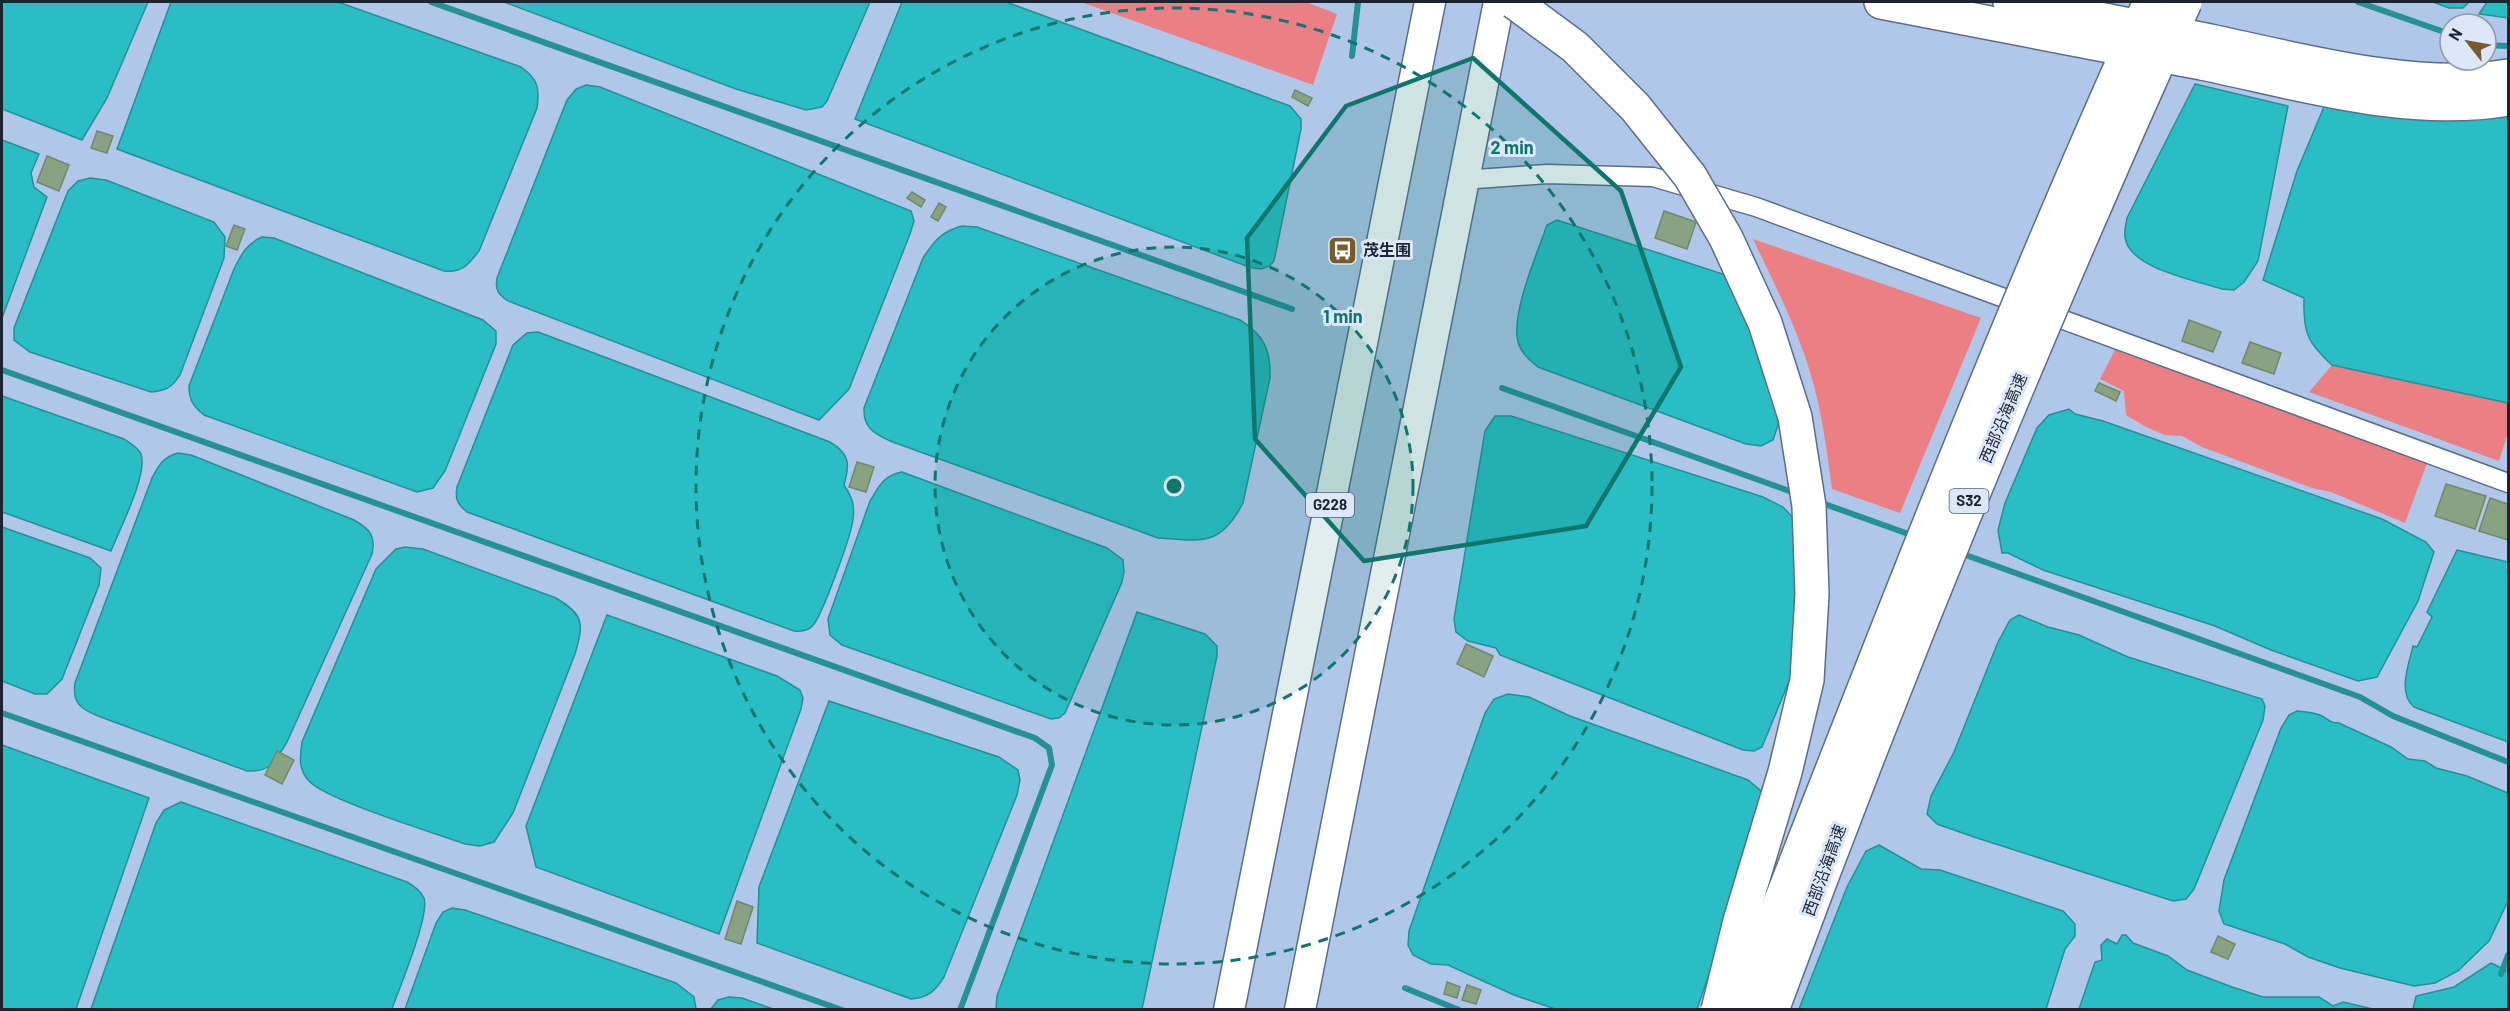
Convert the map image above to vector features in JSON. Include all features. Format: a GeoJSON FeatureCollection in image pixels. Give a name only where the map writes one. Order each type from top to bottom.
{"type":"FeatureCollection","features":[{"type":"Feature","properties":{"kind":"highway","name":"G228"},"geometry":{"type":"LineString","coordinates":[[1229,1010],[1430,2]]}},
{"type":"Feature","properties":{"kind":"highway"},"geometry":{"type":"LineString","coordinates":[[1300,1010],[1462,180],[1499,2]]}},
{"type":"Feature","properties":{"kind":"highway"},"geometry":{"type":"LineString","coordinates":[[1514,2],[1575,47],[1635,107],[1690,176],[1726,238],[1765,323],[1795,417],[1809,506],[1812,594],[1807,680],[1785,772],[1740,921],[1718,1010]]}},
{"type":"Feature","properties":{"kind":"highway"},"geometry":{"type":"LineString","coordinates":[[1881,2],[2354,95],[2445,103],[2508,99]]}},
{"type":"Feature","properties":{"kind":"highway"},"geometry":{"type":"LineString","coordinates":[[2010,2],[2369,73],[2456,80],[2508,76]]}},
{"type":"Feature","properties":{"kind":"highway","name":"西部沿海高速"},"geometry":{"type":"LineString","coordinates":[[1738,1010],[1940,498],[2105,101],[2150,2]]}},
{"type":"Feature","properties":{"kind":"highway"},"geometry":{"type":"LineString","coordinates":[[2179,16],[2186,24],[2202,2]]}},
{"type":"Feature","properties":{"kind":"highway","name":"西部沿海高速"},"geometry":{"type":"LineString","coordinates":[[1772,1010],[1848,802],[1990,447],[2179,16]]}},
{"type":"Feature","properties":{"kind":"street"},"geometry":{"type":"LineString","coordinates":[[1462,180],[1547,174],[1653,177],[1756,207],[2508,483]]}},
{"type":"Feature","properties":{"kind":"highlighted area"},"geometry":{"type":"Polygon","coordinates":[[[1473,58],[1621,191],[1681,367],[1586,526],[1364,561],[1255,439],[1247,238],[1346,106],[1473,58]]]}},
{"type":"Feature","properties":{"kind":"shaded area"},"geometry":{"type":"Polygon","coordinates":[[[2,2],[148,2],[107,98],[82,140],[2,109],[2,2]]]}},
{"type":"Feature","properties":{"kind":"shaded area"},"geometry":{"type":"Polygon","coordinates":[[[171,2],[338,2],[527,71],[536,84],[537,108],[479,251],[464,267],[456,271],[444,271],[117,149],[171,2]]]}},
{"type":"Feature","properties":{"kind":"shaded area"},"geometry":{"type":"Polygon","coordinates":[[[504,2],[870,2],[827,101],[822,107],[806,110],[736,89],[504,2]]]}},
{"type":"Feature","properties":{"kind":"shaded area"},"geometry":{"type":"Polygon","coordinates":[[[902,2],[1006,2],[1290,106],[1301,119],[1301,129],[1274,261],[1263,268],[1249,267],[855,119],[902,2]]]}},
{"type":"Feature","properties":{"kind":"shaded area"},"geometry":{"type":"Polygon","coordinates":[[[1081,2],[1306,2],[1337,14],[1313,85],[1081,2]]]}},
{"type":"Feature","properties":{"kind":"shaded area"},"geometry":{"type":"Polygon","coordinates":[[[2433,2],[2469,2],[2463,8],[2449,8],[2433,2]]]}},
{"type":"Feature","properties":{"kind":"shaded area"},"geometry":{"type":"Polygon","coordinates":[[[2487,2],[2508,2],[2508,18],[2498,17],[2498,12],[2480,12],[2487,2]]]}},
{"type":"Feature","properties":{"kind":"shaded area"},"geometry":{"type":"Polygon","coordinates":[[[2195,84],[2288,106],[2258,261],[2244,282],[2234,290],[2222,289],[2181,277],[2150,265],[2129,248],[2125,237],[2127,218],[2195,84]]]}},
{"type":"Feature","properties":{"kind":"shaded area"},"geometry":{"type":"Polygon","coordinates":[[[586,85],[600,87],[911,211],[914,221],[910,234],[849,389],[819,420],[508,301],[500,294],[496,286],[497,278],[567,100],[576,89],[586,85]]]}},
{"type":"Feature","properties":{"kind":"shaded area"},"geometry":{"type":"Polygon","coordinates":[[[2329,95],[2508,105],[2508,403],[2332,365],[2317,350],[2308,336],[2304,320],[2304,298],[2263,280],[2297,171],[2329,95]]]}},
{"type":"Feature","properties":{"kind":"shaded area"},"geometry":{"type":"Polygon","coordinates":[[[2,140],[39,154],[31,173],[34,187],[47,197],[2,318],[2,140]]]}},
{"type":"Feature","properties":{"kind":"shaded area"},"geometry":{"type":"Polygon","coordinates":[[[90,178],[106,180],[214,222],[225,237],[224,258],[180,375],[171,385],[161,391],[151,392],[30,352],[14,340],[14,328],[68,191],[78,181],[90,178]]]}},
{"type":"Feature","properties":{"kind":"shaded area"},"geometry":{"type":"Polygon","coordinates":[[[1557,220],[1738,279],[1786,401],[1773,440],[1761,446],[1746,444],[1538,367],[1529,359],[1521,350],[1518,342],[1518,316],[1521,300],[1547,225],[1557,220]]]}},
{"type":"Feature","properties":{"kind":"shaded area"},"geometry":{"type":"Polygon","coordinates":[[[962,226],[977,227],[1240,320],[1255,331],[1267,351],[1270,378],[1243,503],[1235,517],[1218,534],[1198,540],[1158,538],[890,441],[871,429],[865,420],[864,408],[923,258],[939,238],[962,226]]]}},
{"type":"Feature","properties":{"kind":"shaded area"},"geometry":{"type":"Polygon","coordinates":[[[262,237],[274,238],[483,320],[496,331],[496,344],[445,471],[433,488],[417,492],[204,415],[194,406],[189,386],[234,269],[248,246],[262,237]]]}},
{"type":"Feature","properties":{"kind":"shaded area"},"geometry":{"type":"Polygon","coordinates":[[[1753,239],[1981,318],[1900,513],[1832,489],[1821,417],[1811,375],[1792,323],[1753,239]]]}},
{"type":"Feature","properties":{"kind":"shaded area"},"geometry":{"type":"Polygon","coordinates":[[[538,332],[837,446],[847,460],[844,485],[852,501],[853,519],[848,540],[824,605],[810,628],[794,631],[467,512],[461,506],[457,501],[457,487],[513,345],[527,333],[538,332]]]}},
{"type":"Feature","properties":{"kind":"shaded area"},"geometry":{"type":"Polygon","coordinates":[[[2115,350],[2427,463],[2405,523],[2331,492],[2312,488],[2202,447],[2182,436],[2165,435],[2146,427],[2126,415],[2124,391],[2100,379],[2115,350]]]}},
{"type":"Feature","properties":{"kind":"shaded area"},"geometry":{"type":"Polygon","coordinates":[[[2332,365],[2508,403],[2508,432],[2499,461],[2309,392],[2332,365]]]}},
{"type":"Feature","properties":{"kind":"shaded area"},"geometry":{"type":"Polygon","coordinates":[[[2,396],[124,439],[140,452],[142,463],[137,488],[111,551],[2,512],[2,396]]]}},
{"type":"Feature","properties":{"kind":"shaded area"},"geometry":{"type":"Polygon","coordinates":[[[2069,409],[2075,414],[2103,421],[2382,519],[2426,542],[2434,552],[2418,601],[2377,677],[2358,681],[2271,650],[2215,626],[2043,570],[2008,553],[2002,553],[1998,530],[2005,503],[2037,428],[2049,415],[2069,409]]]}},
{"type":"Feature","properties":{"kind":"shaded area"},"geometry":{"type":"Polygon","coordinates":[[[1495,416],[1511,416],[1763,497],[1783,507],[1796,521],[1797,662],[1762,747],[1754,751],[1743,750],[1500,655],[1496,648],[1468,641],[1456,632],[1454,619],[1485,431],[1495,416]]]}},
{"type":"Feature","properties":{"kind":"shaded area"},"geometry":{"type":"Polygon","coordinates":[[[178,453],[191,455],[354,520],[368,530],[372,538],[372,554],[287,742],[272,764],[262,770],[247,771],[98,716],[82,708],[76,700],[75,683],[152,478],[162,462],[178,453]]]}},
{"type":"Feature","properties":{"kind":"shaded area"},"geometry":{"type":"Polygon","coordinates":[[[902,472],[1107,548],[1123,560],[1122,582],[1065,713],[1059,718],[1051,719],[842,645],[830,635],[828,619],[870,501],[886,479],[902,472]]]}},
{"type":"Feature","properties":{"kind":"shaded area"},"geometry":{"type":"Polygon","coordinates":[[[2,527],[90,558],[101,568],[99,585],[62,679],[47,694],[35,694],[2,681],[2,527]]]}},
{"type":"Feature","properties":{"kind":"shaded area"},"geometry":{"type":"Polygon","coordinates":[[[405,547],[423,549],[556,598],[577,615],[579,621],[580,635],[575,654],[513,813],[494,842],[480,846],[465,844],[382,816],[336,797],[309,781],[301,768],[302,742],[376,569],[396,549],[405,547]]]}},
{"type":"Feature","properties":{"kind":"shaded area"},"geometry":{"type":"Polygon","coordinates":[[[2457,550],[2508,562],[2508,742],[2414,707],[2406,694],[2407,670],[2413,646],[2417,647],[2432,617],[2427,612],[2457,550]]]}},
{"type":"Feature","properties":{"kind":"shaded area"},"geometry":{"type":"Polygon","coordinates":[[[1137,612],[1205,634],[1217,646],[1217,656],[1142,1009],[996,1009],[997,996],[1137,612]]]}},
{"type":"Feature","properties":{"kind":"shaded area"},"geometry":{"type":"Polygon","coordinates":[[[607,615],[777,676],[800,690],[803,698],[801,709],[719,934],[536,867],[526,826],[607,615]]]}},
{"type":"Feature","properties":{"kind":"shaded area"},"geometry":{"type":"Polygon","coordinates":[[[2019,615],[2048,627],[2079,635],[2128,657],[2262,699],[2265,706],[2263,720],[2194,889],[2186,899],[2173,901],[1974,837],[1937,824],[1927,814],[1931,796],[1954,752],[1998,642],[2010,620],[2019,615]]]}},
{"type":"Feature","properties":{"kind":"shaded area"},"geometry":{"type":"Polygon","coordinates":[[[1508,694],[1529,697],[1570,716],[1748,780],[1767,796],[1755,842],[1697,1009],[1555,1009],[1514,995],[1448,965],[1431,964],[1413,955],[1408,945],[1409,931],[1485,713],[1494,699],[1508,694]]]}},
{"type":"Feature","properties":{"kind":"shaded area"},"geometry":{"type":"Polygon","coordinates":[[[829,701],[999,757],[1018,770],[1020,780],[1017,795],[944,977],[934,990],[922,997],[911,999],[757,943],[759,887],[829,701]]]}},
{"type":"Feature","properties":{"kind":"shaded area"},"geometry":{"type":"Polygon","coordinates":[[[2297,711],[2316,714],[2339,723],[2391,747],[2408,759],[2425,761],[2436,768],[2467,776],[2508,793],[2508,901],[2489,941],[2458,971],[2435,983],[2414,986],[2340,968],[2308,957],[2285,944],[2224,924],[2219,911],[2224,880],[2281,728],[2289,715],[2297,711]]]}},
{"type":"Feature","properties":{"kind":"shaded area"},"geometry":{"type":"Polygon","coordinates":[[[2,745],[149,798],[76,1009],[2,1009],[2,745]]]}},
{"type":"Feature","properties":{"kind":"shaded area"},"geometry":{"type":"Polygon","coordinates":[[[181,802],[407,882],[415,887],[424,898],[423,920],[392,1009],[91,1009],[156,823],[164,810],[181,802]]]}},
{"type":"Feature","properties":{"kind":"shaded area"},"geometry":{"type":"Polygon","coordinates":[[[1879,845],[1921,869],[1940,870],[2063,911],[2075,924],[2075,936],[2065,949],[2046,1009],[1799,1009],[1847,887],[1866,851],[1879,845]]]}},
{"type":"Feature","properties":{"kind":"shaded area"},"geometry":{"type":"Polygon","coordinates":[[[452,908],[465,910],[676,983],[694,997],[696,1009],[405,1009],[436,923],[443,912],[452,908]]]}},
{"type":"Feature","properties":{"kind":"shaded area"},"geometry":{"type":"Polygon","coordinates":[[[2122,935],[2126,935],[2133,943],[2168,956],[2187,970],[2263,997],[2319,997],[2333,1006],[2343,1002],[2373,1009],[2079,1009],[2095,962],[2102,960],[2101,945],[2107,939],[2117,944],[2122,935]]]}},
{"type":"Feature","properties":{"kind":"shaded area"},"geometry":{"type":"Polygon","coordinates":[[[2491,963],[2508,971],[2508,1009],[2413,1009],[2416,996],[2454,987],[2491,963]]]}},
{"type":"Feature","properties":{"kind":"shaded area"},"geometry":{"type":"Polygon","coordinates":[[[729,997],[742,998],[773,1009],[711,1009],[718,1000],[729,997]]]}},
{"type":"Feature","properties":{"kind":"building"},"geometry":{"type":"Polygon","coordinates":[[[1295,90],[1312,98],[1308,106],[1292,97],[1295,90]]]}},
{"type":"Feature","properties":{"kind":"building"},"geometry":{"type":"Polygon","coordinates":[[[97,131],[113,136],[107,153],[91,148],[97,131]]]}},
{"type":"Feature","properties":{"kind":"building"},"geometry":{"type":"Polygon","coordinates":[[[47,156],[69,165],[59,191],[37,182],[47,156]]]}},
{"type":"Feature","properties":{"kind":"building"},"geometry":{"type":"Polygon","coordinates":[[[912,192],[925,200],[921,207],[907,198],[912,192]]]}},
{"type":"Feature","properties":{"kind":"building"},"geometry":{"type":"Polygon","coordinates":[[[939,203],[946,207],[938,221],[931,217],[939,203]]]}},
{"type":"Feature","properties":{"kind":"building"},"geometry":{"type":"Polygon","coordinates":[[[1664,211],[1696,222],[1687,249],[1655,238],[1664,211]]]}},
{"type":"Feature","properties":{"kind":"building"},"geometry":{"type":"Polygon","coordinates":[[[234,225],[245,229],[237,250],[226,246],[234,225]]]}},
{"type":"Feature","properties":{"kind":"building"},"geometry":{"type":"Polygon","coordinates":[[[2189,320],[2221,332],[2213,352],[2182,341],[2189,320]]]}},
{"type":"Feature","properties":{"kind":"building"},"geometry":{"type":"Polygon","coordinates":[[[2250,342],[2281,353],[2274,374],[2242,363],[2250,342]]]}},
{"type":"Feature","properties":{"kind":"building"},"geometry":{"type":"Polygon","coordinates":[[[2099,383],[2120,392],[2116,401],[2095,391],[2099,383]]]}},
{"type":"Feature","properties":{"kind":"building"},"geometry":{"type":"Polygon","coordinates":[[[857,462],[874,467],[866,492],[849,487],[857,462]]]}},
{"type":"Feature","properties":{"kind":"building"},"geometry":{"type":"Polygon","coordinates":[[[2446,484],[2486,496],[2475,529],[2435,516],[2446,484]]]}},
{"type":"Feature","properties":{"kind":"building"},"geometry":{"type":"Polygon","coordinates":[[[2490,498],[2508,504],[2508,540],[2479,531],[2490,498]]]}},
{"type":"Feature","properties":{"kind":"building"},"geometry":{"type":"Polygon","coordinates":[[[1466,644],[1493,656],[1484,677],[1457,664],[1466,644]]]}},
{"type":"Feature","properties":{"kind":"building"},"geometry":{"type":"Polygon","coordinates":[[[277,751],[294,760],[282,784],[265,775],[277,751]]]}},
{"type":"Feature","properties":{"kind":"building"},"geometry":{"type":"Polygon","coordinates":[[[737,901],[753,907],[741,944],[725,939],[737,901]]]}},
{"type":"Feature","properties":{"kind":"building"},"geometry":{"type":"Polygon","coordinates":[[[2218,936],[2235,944],[2228,959],[2211,952],[2218,936]]]}},
{"type":"Feature","properties":{"kind":"building"},"geometry":{"type":"Polygon","coordinates":[[[1447,982],[1460,987],[1457,998],[1444,994],[1447,982]]]}},
{"type":"Feature","properties":{"kind":"building"},"geometry":{"type":"Polygon","coordinates":[[[1467,985],[1481,990],[1476,1004],[1462,1000],[1467,985]]]}},
{"type":"Feature","properties":{"kind":"waterway"},"geometry":{"type":"LineString","coordinates":[[431,2],[1292,309]]}},
{"type":"Feature","properties":{"kind":"waterway"},"geometry":{"type":"LineString","coordinates":[[1352,56],[1358,2]]}},
{"type":"Feature","properties":{"kind":"waterway"},"geometry":{"type":"LineString","coordinates":[[2358,2],[2438,30]]}},
{"type":"Feature","properties":{"kind":"waterway"},"geometry":{"type":"LineString","coordinates":[[2498,46],[2508,46]]}},
{"type":"Feature","properties":{"kind":"waterway"},"geometry":{"type":"LineString","coordinates":[[2,370],[1035,738],[1049,748],[1052,765],[960,1010]]}},
{"type":"Feature","properties":{"kind":"waterway"},"geometry":{"type":"LineString","coordinates":[[1502,388],[1795,493]]}},
{"type":"Feature","properties":{"kind":"waterway"},"geometry":{"type":"LineString","coordinates":[[1819,502],[1914,536]]}},
{"type":"Feature","properties":{"kind":"waterway"},"geometry":{"type":"LineString","coordinates":[[1960,553],[2360,697],[2393,716],[2508,762]]}},
{"type":"Feature","properties":{"kind":"waterway"},"geometry":{"type":"LineString","coordinates":[[2,713],[842,1010]]}},
{"type":"Feature","properties":{"kind":"waterway"},"geometry":{"type":"LineString","coordinates":[[2501,974],[2508,955]]}},
{"type":"Feature","properties":{"kind":"waterway"},"geometry":{"type":"LineString","coordinates":[[1405,988],[1459,1010]]}},
{"type":"Feature","properties":{"kind":"place","name":"茂生围"},"geometry":{"type":"Point","coordinates":[1342,250]}}]}
